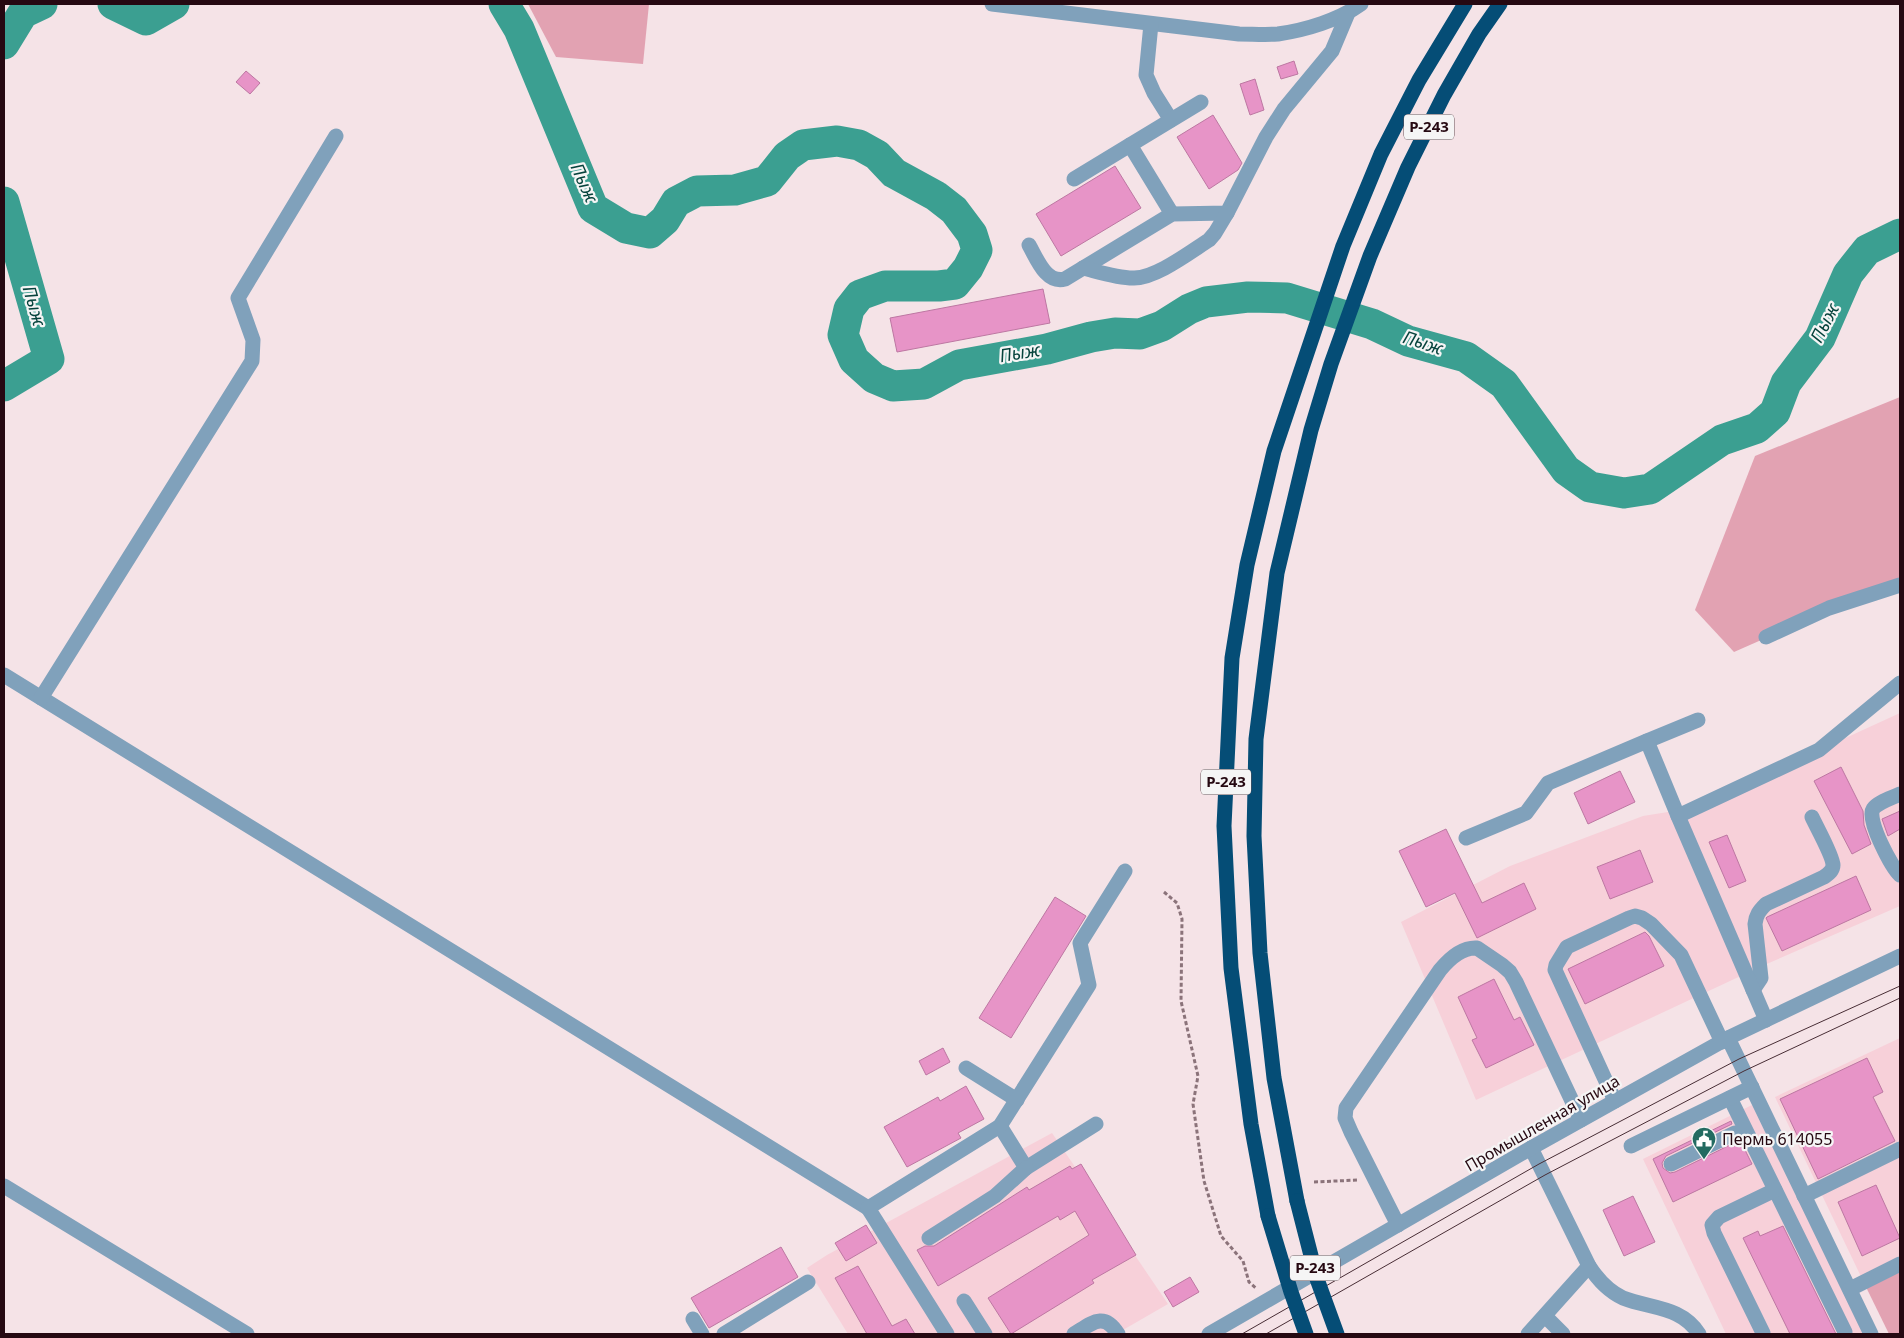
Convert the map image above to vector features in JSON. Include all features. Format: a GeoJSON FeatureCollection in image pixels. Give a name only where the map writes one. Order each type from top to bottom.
{"type":"FeatureCollection","features":[{"type":"Feature","properties":{"kind":"highway","name":"Р-243"},"geometry":{"type":"LineString","coordinates":[[1306,1334],[1268,1216],[1251,1124],[1230,968],[1224,826],[1232,658],[1247,565],[1274,451],[1305,354],[1343,246],[1381,154],[1414,88],[1466,4]]}},
{"type":"Feature","properties":{"kind":"highway","name":"Р-243"},"geometry":{"type":"LineString","coordinates":[[1337,1334],[1317,1279],[1297,1201],[1274,1078],[1260,953],[1254,836],[1256,739],[1277,574],[1311,430],[1331,364],[1370,256],[1408,167],[1444,95],[1500,4]]}},
{"type":"Feature","properties":{"kind":"street"},"geometry":{"type":"LineString","coordinates":[[992,4],[1240,34],[1278,34],[1307,28],[1348,13],[1361,4]]}},
{"type":"Feature","properties":{"kind":"street"},"geometry":{"type":"LineString","coordinates":[[1083,268],[1134,279],[1146,277],[1209,240],[1227,213],[1266,137],[1284,109],[1332,51],[1348,13]]}},
{"type":"Feature","properties":{"kind":"street"},"geometry":{"type":"LineString","coordinates":[[1151,24],[1146,75],[1154,93],[1171,120]]}},
{"type":"Feature","properties":{"kind":"street"},"geometry":{"type":"LineString","coordinates":[[1074,179],[1201,102]]}},
{"type":"Feature","properties":{"kind":"street"},"geometry":{"type":"LineString","coordinates":[[42,698],[252,361],[253,340],[238,298],[336,136]]}},
{"type":"Feature","properties":{"kind":"street"},"geometry":{"type":"LineString","coordinates":[[1130,145],[1172,214]]}},
{"type":"Feature","properties":{"kind":"street"},"geometry":{"type":"LineString","coordinates":[[1029,246],[1045,273],[1051,279],[1058,281],[1065,279],[1172,214],[1227,213]]}},
{"type":"Feature","properties":{"kind":"street"},"geometry":{"type":"LineString","coordinates":[[1766,637],[1829,608],[1900,584]]}},
{"type":"Feature","properties":{"kind":"street"},"geometry":{"type":"LineString","coordinates":[[4,675],[868,1208],[947,1334]]}},
{"type":"Feature","properties":{"kind":"street"},"geometry":{"type":"LineString","coordinates":[[1678,816],[1819,750],[1900,683]]}},
{"type":"Feature","properties":{"kind":"street"},"geometry":{"type":"LineString","coordinates":[[1466,838],[1526,813],[1548,783],[1698,720]]}},
{"type":"Feature","properties":{"kind":"street"},"geometry":{"type":"LineString","coordinates":[[1647,742],[1766,1020]]}},
{"type":"Feature","properties":{"kind":"street"},"geometry":{"type":"LineString","coordinates":[[1900,794],[1873,809],[1871,815],[1873,825],[1894,868],[1900,875]]}},
{"type":"Feature","properties":{"kind":"street"},"geometry":{"type":"LineString","coordinates":[[1753,990],[1761,978],[1756,916],[1766,904],[1831,872],[1833,864],[1831,857],[1812,817]]}},
{"type":"Feature","properties":{"kind":"street"},"geometry":{"type":"LineString","coordinates":[[868,1208],[1000,1126],[1089,985],[1080,943],[1125,871]]}},
{"type":"Feature","properties":{"kind":"street"},"geometry":{"type":"LineString","coordinates":[[1615,1101],[1555,970],[1567,947],[1636,916],[1651,924],[1681,955],[1725,1040],[1752,1087],[1872,1334]]}},
{"type":"Feature","properties":{"kind":"street"},"geometry":{"type":"LineString","coordinates":[[1398,1226],[1350,1132],[1345,1118],[1346,1108],[1440,970],[1456,955],[1471,948],[1477,948],[1510,972],[1580,1120]]}},
{"type":"Feature","properties":{"kind":"street","name":"Промышленная улица"},"geometry":{"type":"LineString","coordinates":[[1209,1334],[1580,1120],[1725,1040],[1900,956]]}},
{"type":"Feature","properties":{"kind":"street"},"geometry":{"type":"LineString","coordinates":[[966,1068],[1017,1100]]}},
{"type":"Feature","properties":{"kind":"street"},"geometry":{"type":"LineString","coordinates":[[1631,1146],[1752,1087]]}},
{"type":"Feature","properties":{"kind":"street"},"geometry":{"type":"LineString","coordinates":[[1730,1098],[1844,1332]]}},
{"type":"Feature","properties":{"kind":"street"},"geometry":{"type":"LineString","coordinates":[[929,1238],[995,1196],[1026,1168],[1096,1124]]}},
{"type":"Feature","properties":{"kind":"street"},"geometry":{"type":"LineString","coordinates":[[1000,1126],[1026,1168]]}},
{"type":"Feature","properties":{"kind":"street"},"geometry":{"type":"LineString","coordinates":[[1670,1164],[1735,1133]]}},
{"type":"Feature","properties":{"kind":"street"},"geometry":{"type":"LineString","coordinates":[[1531,1148],[1596,1277],[1609,1290],[1623,1298],[1683,1317],[1694,1325],[1699,1334]]}},
{"type":"Feature","properties":{"kind":"street"},"geometry":{"type":"LineString","coordinates":[[1804,1196],[1900,1149]]}},
{"type":"Feature","properties":{"kind":"street"},"geometry":{"type":"LineString","coordinates":[[4,1186],[247,1334]]}},
{"type":"Feature","properties":{"kind":"street"},"geometry":{"type":"LineString","coordinates":[[1763,1333],[1714,1233],[1712,1225],[1719,1217],[1775,1190]]}},
{"type":"Feature","properties":{"kind":"street"},"geometry":{"type":"LineString","coordinates":[[1850,1289],[1900,1264]]}},
{"type":"Feature","properties":{"kind":"street"},"geometry":{"type":"LineString","coordinates":[[1528,1334],[1589,1266]]}},
{"type":"Feature","properties":{"kind":"street"},"geometry":{"type":"LineString","coordinates":[[724,1334],[808,1282]]}},
{"type":"Feature","properties":{"kind":"street"},"geometry":{"type":"LineString","coordinates":[[964,1301],[985,1334]]}},
{"type":"Feature","properties":{"kind":"street"},"geometry":{"type":"LineString","coordinates":[[1545,1316],[1563,1334]]}},
{"type":"Feature","properties":{"kind":"street"},"geometry":{"type":"LineString","coordinates":[[693,1319],[702,1334]]}},
{"type":"Feature","properties":{"kind":"street"},"geometry":{"type":"LineString","coordinates":[[1074,1334],[1100,1320],[1114,1328],[1118,1334]]}},
{"type":"Feature","properties":{"kind":"path"},"geometry":{"type":"LineString","coordinates":[[1164,892],[1177,903],[1182,918],[1181,1001],[1198,1076],[1193,1104],[1204,1181],[1221,1236],[1242,1261],[1250,1282],[1269,1300]]}},
{"type":"Feature","properties":{"kind":"path"},"geometry":{"type":"LineString","coordinates":[[1314,1182],[1354,1180]]}},
{"type":"Feature","properties":{"kind":"shaded area"},"geometry":{"type":"Polygon","coordinates":[[[528,4],[649,4],[643,64],[556,57],[528,4]]]}},
{"type":"Feature","properties":{"kind":"shaded area"},"geometry":{"type":"Polygon","coordinates":[[[1900,397],[1900,579],[1734,652],[1695,610],[1755,456],[1900,397]]]}},
{"type":"Feature","properties":{"kind":"shaded area"},"geometry":{"type":"Polygon","coordinates":[[[1900,713],[1900,906],[1762,966],[1476,1100],[1401,922],[1510,866],[1643,816],[1693,808],[1900,713]]]}},
{"type":"Feature","properties":{"kind":"shaded area"},"geometry":{"type":"Polygon","coordinates":[[[1900,1038],[1900,1270],[1866,1287],[1775,1097],[1900,1038]]]}},
{"type":"Feature","properties":{"kind":"shaded area"},"geometry":{"type":"Polygon","coordinates":[[[1752,1105],[1864,1334],[1726,1334],[1643,1159],[1752,1105]]]}},
{"type":"Feature","properties":{"kind":"shaded area"},"geometry":{"type":"Polygon","coordinates":[[[1052,1133],[1168,1304],[1116,1334],[848,1334],[807,1268],[827,1255],[1052,1133]]]}},
{"type":"Feature","properties":{"kind":"shaded area"},"geometry":{"type":"Polygon","coordinates":[[[1900,1270],[1900,1334],[1889,1334],[1866,1287],[1900,1270]]]}},
{"type":"Feature","properties":{"kind":"building"},"geometry":{"type":"Polygon","coordinates":[[[1294,61],[1298,74],[1281,79],[1277,67],[1294,61]]]}},
{"type":"Feature","properties":{"kind":"building"},"geometry":{"type":"Polygon","coordinates":[[[246,71],[260,83],[250,94],[236,82],[246,71]]]}},
{"type":"Feature","properties":{"kind":"building"},"geometry":{"type":"Polygon","coordinates":[[[1255,79],[1264,110],[1250,115],[1240,84],[1255,79]]]}},
{"type":"Feature","properties":{"kind":"building"},"geometry":{"type":"Polygon","coordinates":[[[1213,115],[1242,163],[1238,170],[1209,189],[1177,137],[1213,115]]]}},
{"type":"Feature","properties":{"kind":"building"},"geometry":{"type":"Polygon","coordinates":[[[1115,166],[1141,208],[1061,256],[1036,214],[1115,166]]]}},
{"type":"Feature","properties":{"kind":"building"},"geometry":{"type":"Polygon","coordinates":[[[1043,289],[1050,323],[897,352],[890,318],[1043,289]]]}},
{"type":"Feature","properties":{"kind":"building"},"geometry":{"type":"Polygon","coordinates":[[[1841,767],[1863,811],[1864,825],[1871,844],[1852,854],[1814,781],[1841,767]]]}},
{"type":"Feature","properties":{"kind":"building"},"geometry":{"type":"Polygon","coordinates":[[[1620,771],[1635,802],[1588,824],[1574,793],[1620,771]]]}},
{"type":"Feature","properties":{"kind":"building"},"geometry":{"type":"Polygon","coordinates":[[[1900,811],[1900,829],[1888,836],[1882,819],[1900,811]]]}},
{"type":"Feature","properties":{"kind":"building"},"geometry":{"type":"Polygon","coordinates":[[[1446,829],[1482,903],[1524,883],[1536,909],[1477,938],[1455,893],[1426,907],[1399,851],[1446,829]]]}},
{"type":"Feature","properties":{"kind":"building"},"geometry":{"type":"Polygon","coordinates":[[[1727,835],[1746,881],[1729,888],[1709,842],[1727,835]]]}},
{"type":"Feature","properties":{"kind":"building"},"geometry":{"type":"Polygon","coordinates":[[[1640,850],[1653,882],[1610,899],[1597,867],[1640,850]]]}},
{"type":"Feature","properties":{"kind":"building"},"geometry":{"type":"Polygon","coordinates":[[[1856,876],[1871,910],[1782,951],[1766,918],[1856,876]]]}},
{"type":"Feature","properties":{"kind":"building"},"geometry":{"type":"Polygon","coordinates":[[[1055,897],[1086,916],[1011,1038],[979,1018],[1055,897]]]}},
{"type":"Feature","properties":{"kind":"building"},"geometry":{"type":"Polygon","coordinates":[[[1645,932],[1649,936],[1664,966],[1585,1004],[1568,969],[1645,932]]]}},
{"type":"Feature","properties":{"kind":"building"},"geometry":{"type":"Polygon","coordinates":[[[1494,979],[1514,1020],[1520,1017],[1534,1045],[1486,1068],[1472,1040],[1477,1038],[1458,997],[1494,979]]]}},
{"type":"Feature","properties":{"kind":"building"},"geometry":{"type":"Polygon","coordinates":[[[943,1048],[950,1062],[926,1075],[919,1061],[943,1048]]]}},
{"type":"Feature","properties":{"kind":"building"},"geometry":{"type":"Polygon","coordinates":[[[1867,1058],[1883,1092],[1873,1097],[1895,1141],[1818,1179],[1780,1099],[1867,1058]]]}},
{"type":"Feature","properties":{"kind":"building"},"geometry":{"type":"Polygon","coordinates":[[[966,1086],[984,1119],[958,1133],[961,1138],[907,1167],[884,1127],[938,1097],[940,1101],[966,1086]]]}},
{"type":"Feature","properties":{"kind":"building"},"geometry":{"type":"Polygon","coordinates":[[[1731,1121],[1732,1124],[1666,1156],[1662,1163],[1663,1168],[1670,1173],[1675,1172],[1740,1140],[1752,1164],[1673,1202],[1653,1159],[1731,1121]]]}},
{"type":"Feature","properties":{"kind":"building"},"geometry":{"type":"Polygon","coordinates":[[[1081,1164],[1136,1255],[1092,1280],[1094,1283],[1011,1334],[988,1298],[1089,1235],[1075,1211],[1060,1220],[1058,1216],[938,1286],[917,1250],[925,1246],[934,1246],[1027,1187],[1029,1190],[1070,1166],[1072,1169],[1081,1164]]]}},
{"type":"Feature","properties":{"kind":"building"},"geometry":{"type":"Polygon","coordinates":[[[1876,1185],[1900,1238],[1862,1256],[1838,1202],[1876,1185]]]}},
{"type":"Feature","properties":{"kind":"building"},"geometry":{"type":"Polygon","coordinates":[[[1633,1196],[1655,1242],[1624,1256],[1603,1210],[1633,1196]]]}},
{"type":"Feature","properties":{"kind":"building"},"geometry":{"type":"Polygon","coordinates":[[[866,1225],[877,1243],[846,1261],[835,1243],[866,1225]]]}},
{"type":"Feature","properties":{"kind":"building"},"geometry":{"type":"Polygon","coordinates":[[[1783,1226],[1836,1334],[1790,1334],[1743,1238],[1758,1231],[1760,1236],[1783,1226]]]}},
{"type":"Feature","properties":{"kind":"building"},"geometry":{"type":"Polygon","coordinates":[[[781,1247],[798,1277],[709,1328],[691,1298],[781,1247]]]}},
{"type":"Feature","properties":{"kind":"building"},"geometry":{"type":"Polygon","coordinates":[[[858,1266],[892,1326],[906,1319],[915,1334],[867,1334],[835,1278],[858,1266]]]}},
{"type":"Feature","properties":{"kind":"building"},"geometry":{"type":"Polygon","coordinates":[[[1190,1277],[1199,1292],[1173,1307],[1164,1292],[1190,1277]]]}},
{"type":"Feature","properties":{"kind":"waterway","name":"Пыж"},"geometry":{"type":"LineString","coordinates":[[4,44],[23,13],[42,4]]}},
{"type":"Feature","properties":{"kind":"waterway","name":"Пыж"},"geometry":{"type":"LineString","coordinates":[[113,4],[146,20],[174,4]]}},
{"type":"Feature","properties":{"kind":"waterway","name":"Пыж"},"geometry":{"type":"LineString","coordinates":[[504,4],[519,29],[593,208],[626,228],[650,233],[665,220],[676,202],[697,191],[735,190],[767,181],[787,156],[803,145],[837,141],[859,145],[877,155],[894,173],[936,196],[954,210],[972,234],[977,250],[968,268],[955,284],[939,286],[885,286],[860,295],[849,309],[843,335],[854,360],[874,378],[893,386],[924,384],[959,365],[1047,349],[1091,337],[1115,333],[1140,334],[1162,326],[1189,309],[1206,302],[1248,297],[1287,298],[1372,324],[1408,341],[1466,357],[1504,384],[1566,470],[1590,487],[1624,493],[1650,489],[1722,440],[1757,428],[1775,412],[1786,383],[1820,338],[1848,274],[1867,250],[1900,234]]}},
{"type":"Feature","properties":{"kind":"waterway","name":"Пыж"},"geometry":{"type":"LineString","coordinates":[[4,202],[49,359],[4,386]]}},
{"type":"Feature","properties":{"kind":"tram line"},"geometry":{"type":"LineString","coordinates":[[1242,1334],[1539,1164],[1739,1059],[1900,986]]}},
{"type":"Feature","properties":{"kind":"tram line"},"geometry":{"type":"LineString","coordinates":[[1266,1334],[1545,1175],[1744,1071],[1900,998]]}},
{"type":"Feature","properties":{"kind":"place","name":"Пермь 614055"},"geometry":{"type":"Point","coordinates":[1704,1160]}}]}
